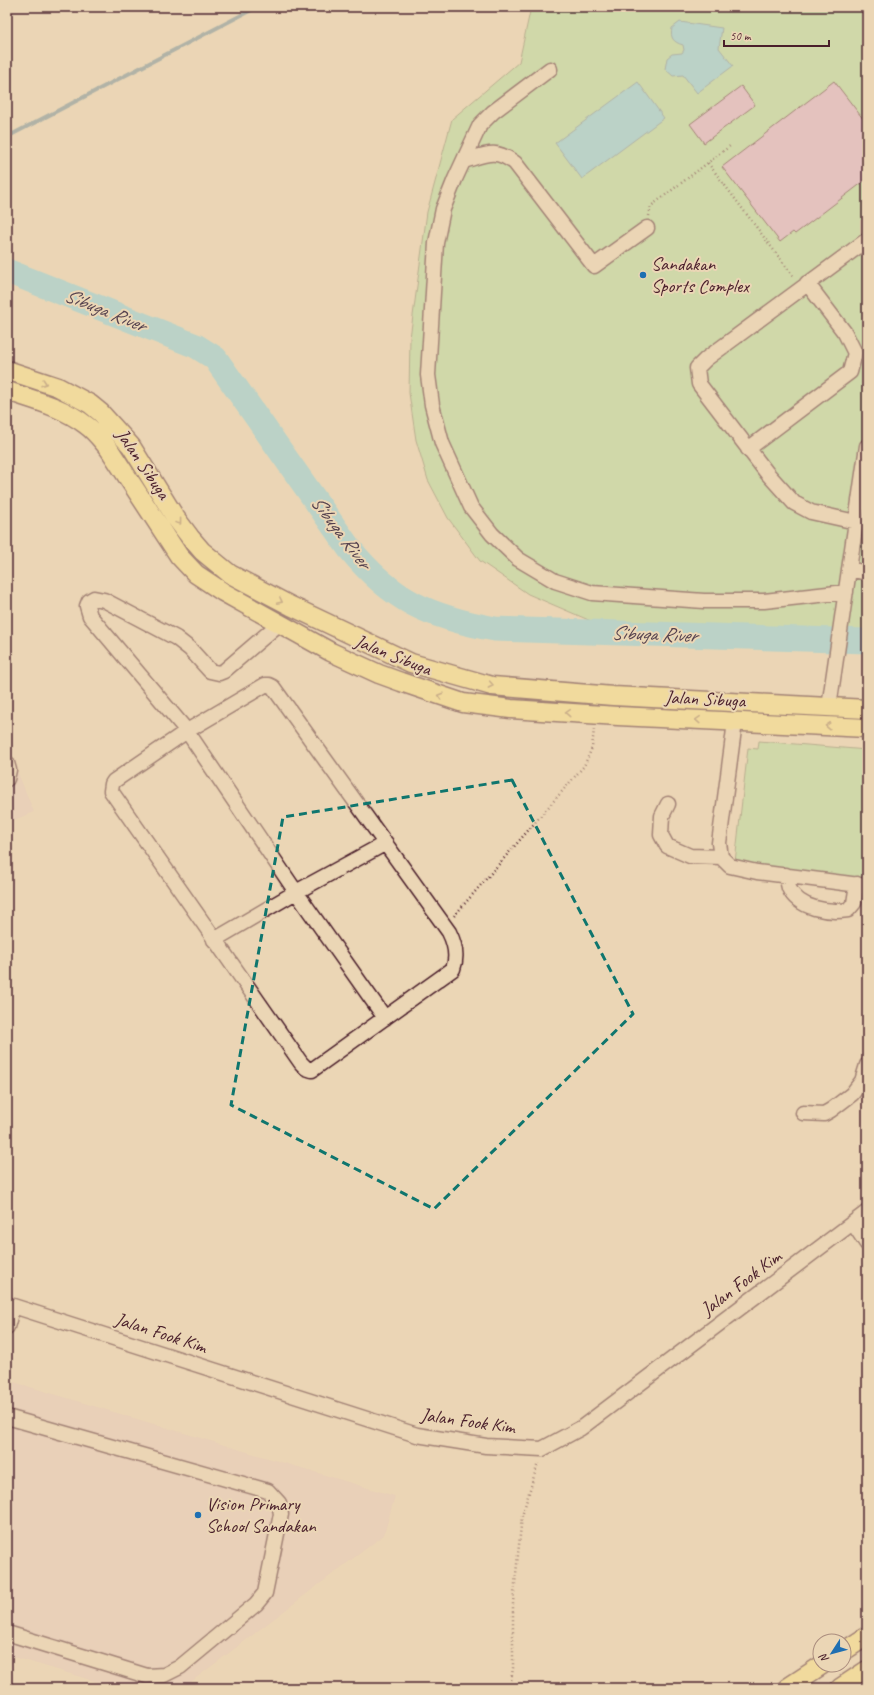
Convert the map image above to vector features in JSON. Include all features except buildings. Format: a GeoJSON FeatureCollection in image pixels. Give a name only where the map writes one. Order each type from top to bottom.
{"type":"FeatureCollection","features":[{"type":"Feature","properties":{"kind":"main road","name":"Jalan Sibuga"},"geometry":{"type":"LineString","coordinates":[[7,370],[58,387],[90,404],[101,413],[131,446],[175,517],[190,537],[202,551],[230,574],[291,606],[410,663],[492,686],[613,696],[867,709]]}},
{"type":"Feature","properties":{"kind":"main road","name":"Jalan Sibuga"},"geometry":{"type":"LineString","coordinates":[[7,391],[58,409],[86,425],[109,449],[179,556],[208,583],[331,652],[379,674],[463,703],[510,709],[595,715],[867,728]]}},
{"type":"Feature","properties":{"kind":"main road"},"geometry":{"type":"LineString","coordinates":[[852,1646],[867,1636]]}},
{"type":"Feature","properties":{"kind":"main road"},"geometry":{"type":"LineString","coordinates":[[840,1688],[867,1670]]}},
{"type":"Feature","properties":{"kind":"main road"},"geometry":{"type":"LineString","coordinates":[[787,1688],[812,1672]]}},
{"type":"Feature","properties":{"kind":"street"},"geometry":{"type":"LineString","coordinates":[[550,69],[493,112],[480,125],[443,209],[436,243],[428,375],[432,406],[442,443],[471,506],[492,534],[518,559],[555,581],[592,593],[712,601],[764,600],[846,592]]}},
{"type":"Feature","properties":{"kind":"street"},"geometry":{"type":"LineString","coordinates":[[464,161],[491,153],[505,155],[515,163],[594,266],[647,228]]}},
{"type":"Feature","properties":{"kind":"street"},"geometry":{"type":"LineString","coordinates":[[856,522],[811,512],[794,503],[767,473],[699,384],[697,368],[706,359],[804,285],[867,240]]}},
{"type":"Feature","properties":{"kind":"street"},"geometry":{"type":"LineString","coordinates":[[748,449],[850,372],[855,353],[845,333],[804,285]]}},
{"type":"Feature","properties":{"kind":"street"},"geometry":{"type":"LineString","coordinates":[[829,707],[867,446]]}},
{"type":"Feature","properties":{"kind":"street"},"geometry":{"type":"LineString","coordinates":[[849,570],[867,573]]}},
{"type":"Feature","properties":{"kind":"street"},"geometry":{"type":"LineString","coordinates":[[280,623],[224,671],[214,673],[190,649],[176,638],[104,600],[94,598],[89,601],[87,606],[87,611],[90,616],[187,731],[296,892],[385,1018]]}},
{"type":"Feature","properties":{"kind":"street"},"geometry":{"type":"LineString","coordinates":[[265,685],[273,687],[386,842],[445,926],[453,941],[456,962],[453,969],[312,1070],[306,1068],[301,1063],[111,791],[114,781],[187,731],[265,685]]}},
{"type":"Feature","properties":{"kind":"street"},"geometry":{"type":"LineString","coordinates":[[735,722],[719,843],[721,857],[730,866],[757,872],[786,875],[862,885],[854,903],[848,910],[835,912],[809,907],[798,900],[790,889],[786,875]]}},
{"type":"Feature","properties":{"kind":"street"},"geometry":{"type":"LineString","coordinates":[[7,763],[9,770],[7,779]]}},
{"type":"Feature","properties":{"kind":"street"},"geometry":{"type":"LineString","coordinates":[[668,804],[662,816],[661,835],[667,846],[690,856],[721,857]]}},
{"type":"Feature","properties":{"kind":"street"},"geometry":{"type":"LineString","coordinates":[[214,940],[386,842]]}},
{"type":"Feature","properties":{"kind":"street"},"geometry":{"type":"LineString","coordinates":[[803,1113],[824,1114],[831,1110],[852,1094],[862,1081],[867,1065]]}},
{"type":"Feature","properties":{"kind":"street","name":"Jalan Fook Kim"},"geometry":{"type":"LineString","coordinates":[[10,1305],[417,1435],[486,1446],[542,1449],[581,1428],[867,1212]]}},
{"type":"Feature","properties":{"kind":"street"},"geometry":{"type":"LineString","coordinates":[[853,1223],[867,1244]]}},
{"type":"Feature","properties":{"kind":"street"},"geometry":{"type":"LineString","coordinates":[[7,1327],[10,1305]]}},
{"type":"Feature","properties":{"kind":"street"},"geometry":{"type":"LineString","coordinates":[[7,1417],[268,1492],[279,1503],[280,1514],[265,1593],[256,1604],[180,1667],[164,1675],[147,1676],[7,1633]]}},
{"type":"Feature","properties":{"kind":"street"},"geometry":{"type":"LineString","coordinates":[[864,1688],[867,1684]]}},
{"type":"Feature","properties":{"kind":"path"},"geometry":{"type":"LineString","coordinates":[[651,206],[730,146]]}},
{"type":"Feature","properties":{"kind":"path"},"geometry":{"type":"LineString","coordinates":[[708,163],[804,285]]}},
{"type":"Feature","properties":{"kind":"path"},"geometry":{"type":"LineString","coordinates":[[445,926],[584,766],[592,748],[595,715]]}},
{"type":"Feature","properties":{"kind":"path"},"geometry":{"type":"LineString","coordinates":[[510,1688],[513,1668],[513,1603],[522,1516],[542,1449]]}},
{"type":"Feature","properties":{"kind":"highlighted area"},"geometry":{"type":"Polygon","coordinates":[[[512,780],[633,1014],[434,1209],[231,1105],[283,817],[512,780]]]}},
{"type":"Feature","properties":{"kind":"shaded area"},"geometry":{"type":"Polygon","coordinates":[[[7,746],[34,812],[7,823],[7,746]]]}},
{"type":"Feature","properties":{"kind":"shaded area","name":"Vision Primary School Sandakan"},"geometry":{"type":"Polygon","coordinates":[[[7,1380],[395,1496],[384,1535],[183,1688],[117,1688],[7,1655],[7,1380]]]}},
{"type":"Feature","properties":{"kind":"green space","name":"Sandakan Sports Complex"},"geometry":{"type":"Polygon","coordinates":[[[531,7],[867,7],[867,630],[591,621],[528,594],[480,561],[448,518],[428,480],[416,440],[409,393],[410,338],[427,212],[452,119],[519,62],[531,7]]]}},
{"type":"Feature","properties":{"kind":"green space"},"geometry":{"type":"Polygon","coordinates":[[[759,741],[867,750],[867,880],[735,862],[748,748],[758,749],[759,741]]]}},
{"type":"Feature","properties":{"kind":"water"},"geometry":{"type":"Polygon","coordinates":[[[680,22],[722,28],[719,48],[733,66],[697,93],[683,75],[673,76],[665,69],[667,58],[672,54],[682,53],[684,50],[683,45],[675,41],[671,34],[672,28],[680,22]]]}},
{"type":"Feature","properties":{"kind":"water"},"geometry":{"type":"Polygon","coordinates":[[[638,82],[664,118],[582,179],[555,143],[638,82]]]}},
{"type":"Feature","properties":{"kind":"waterway"},"geometry":{"type":"LineString","coordinates":[[7,137],[257,7]]}},
{"type":"Feature","properties":{"kind":"waterway","name":"Sibuga River"},"geometry":{"type":"LineString","coordinates":[[7,271],[196,346],[215,358],[349,548],[365,566],[397,594],[413,604],[431,612],[450,619],[495,629],[867,641]]}},
{"type":"Feature","properties":{"kind":"tunnel"},"geometry":{"type":"LineString","coordinates":[[867,220],[867,233]]}},
{"type":"Feature","properties":{"kind":"place","name":"Sandakan Sports Complex"},"geometry":{"type":"Point","coordinates":[643,275]}},
{"type":"Feature","properties":{"kind":"place","name":"Vision Primary School Sandakan"},"geometry":{"type":"Point","coordinates":[198,1515]}}]}
